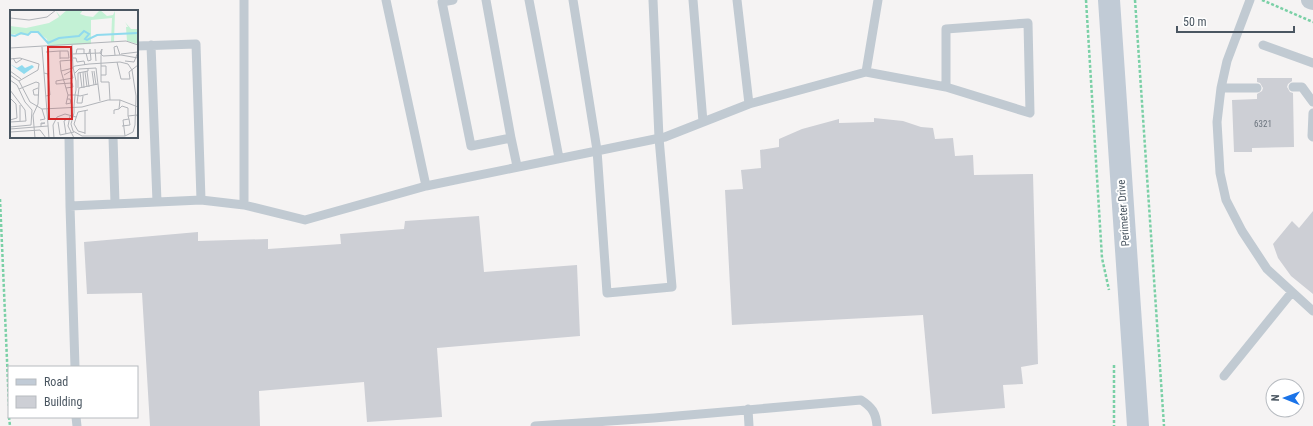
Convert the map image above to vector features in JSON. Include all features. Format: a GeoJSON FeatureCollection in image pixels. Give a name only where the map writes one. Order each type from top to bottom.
{"type":"FeatureCollection","features":[{"type":"Feature","properties":{"kind":"main road","name":"Perimeter Drive"},"geometry":{"type":"LineString","coordinates":[[1109,0],[1138,426]]}},
{"type":"Feature","properties":{"kind":"lane"},"geometry":{"type":"LineString","coordinates":[[244,0],[244,205]]}},
{"type":"Feature","properties":{"kind":"lane"},"geometry":{"type":"LineString","coordinates":[[386,0],[426,186]]}},
{"type":"Feature","properties":{"kind":"lane"},"geometry":{"type":"LineString","coordinates":[[453,0],[442,2],[471,146],[511,138]]}},
{"type":"Feature","properties":{"kind":"lane"},"geometry":{"type":"LineString","coordinates":[[486,0],[517,166]]}},
{"type":"Feature","properties":{"kind":"lane"},"geometry":{"type":"LineString","coordinates":[[529,0],[559,158]]}},
{"type":"Feature","properties":{"kind":"lane"},"geometry":{"type":"LineString","coordinates":[[573,0],[597,150],[607,293],[672,287],[659,138],[653,0]]}},
{"type":"Feature","properties":{"kind":"lane"},"geometry":{"type":"LineString","coordinates":[[693,0],[703,122]]}},
{"type":"Feature","properties":{"kind":"lane"},"geometry":{"type":"LineString","coordinates":[[737,0],[750,104]]}},
{"type":"Feature","properties":{"kind":"lane"},"geometry":{"type":"LineString","coordinates":[[866,72],[878,0]]}},
{"type":"Feature","properties":{"kind":"lane"},"geometry":{"type":"LineString","coordinates":[[1250,0],[1227,62],[1221,88],[1218,129],[1220,173],[1226,200],[1242,230],[1267,269],[1313,311]]}},
{"type":"Feature","properties":{"kind":"lane"},"geometry":{"type":"LineString","coordinates":[[70,206],[201,200],[244,205],[304,220],[426,186],[517,166],[659,138],[750,104],[866,72],[946,87],[1030,113],[1028,23],[946,29],[946,87]]}},
{"type":"Feature","properties":{"kind":"lane"},"geometry":{"type":"LineString","coordinates":[[138,46],[196,44],[201,200]]}},
{"type":"Feature","properties":{"kind":"lane"},"geometry":{"type":"LineString","coordinates":[[1263,45],[1313,63]]}},
{"type":"Feature","properties":{"kind":"lane"},"geometry":{"type":"LineString","coordinates":[[151,46],[157,202]]}},
{"type":"Feature","properties":{"kind":"lane"},"geometry":{"type":"LineString","coordinates":[[1293,87],[1302,87],[1313,102]]}},
{"type":"Feature","properties":{"kind":"lane"},"geometry":{"type":"LineString","coordinates":[[1221,88],[1257,88]]}},
{"type":"Feature","properties":{"kind":"lane"},"geometry":{"type":"LineString","coordinates":[[1313,113],[1313,137]]}},
{"type":"Feature","properties":{"kind":"lane"},"geometry":{"type":"LineString","coordinates":[[70,138],[70,206],[75,366]]}},
{"type":"Feature","properties":{"kind":"lane"},"geometry":{"type":"LineString","coordinates":[[113,138],[115,204]]}},
{"type":"Feature","properties":{"kind":"lane"},"geometry":{"type":"LineString","coordinates":[[1224,376],[1292,292]]}},
{"type":"Feature","properties":{"kind":"lane"},"geometry":{"type":"LineString","coordinates":[[535,426],[861,400],[869,405],[876,416],[877,426]]}},
{"type":"Feature","properties":{"kind":"lane"},"geometry":{"type":"LineString","coordinates":[[748,409],[749,426]]}},
{"type":"Feature","properties":{"kind":"path"},"geometry":{"type":"LineString","coordinates":[[1086,0],[1102,258],[1109,292]]}},
{"type":"Feature","properties":{"kind":"path"},"geometry":{"type":"LineString","coordinates":[[1135,0],[1164,426]]}},
{"type":"Feature","properties":{"kind":"path"},"geometry":{"type":"LineString","coordinates":[[1260,0],[1313,22]]}},
{"type":"Feature","properties":{"kind":"path"},"geometry":{"type":"LineString","coordinates":[[0,200],[8,383]]}},
{"type":"Feature","properties":{"kind":"path"},"geometry":{"type":"LineString","coordinates":[[1114,358],[1114,426]]}},
{"type":"Feature","properties":{"kind":"building"},"geometry":{"type":"Polygon","coordinates":[[[1257,78],[1292,78],[1292,81],[1287,87],[1290,92],[1293,93],[1294,147],[1252,148],[1252,152],[1234,152],[1232,100],[1257,99],[1257,94],[1262,91],[1263,88],[1260,83],[1257,82],[1257,78]]]}},
{"type":"Feature","properties":{"kind":"building"},"geometry":{"type":"Polygon","coordinates":[[[874,118],[903,121],[921,127],[933,128],[935,139],[953,138],[955,156],[973,155],[974,175],[1033,174],[1038,364],[1021,367],[1023,384],[1003,385],[1005,408],[932,414],[923,315],[732,325],[725,190],[743,189],[741,170],[761,168],[760,150],[779,147],[779,139],[802,129],[839,119],[839,123],[874,122],[874,118]]]}},
{"type":"Feature","properties":{"kind":"building"},"geometry":{"type":"Polygon","coordinates":[[[1313,211],[1313,294],[1291,276],[1278,258],[1273,244],[1292,221],[1299,228],[1313,211]]]}},
{"type":"Feature","properties":{"kind":"building"},"geometry":{"type":"Polygon","coordinates":[[[479,216],[484,272],[577,265],[580,336],[437,348],[442,417],[367,422],[364,382],[259,391],[260,426],[150,426],[142,293],[87,294],[84,242],[198,232],[198,241],[268,239],[268,249],[341,244],[340,234],[404,229],[405,221],[479,216]]]}}]}
